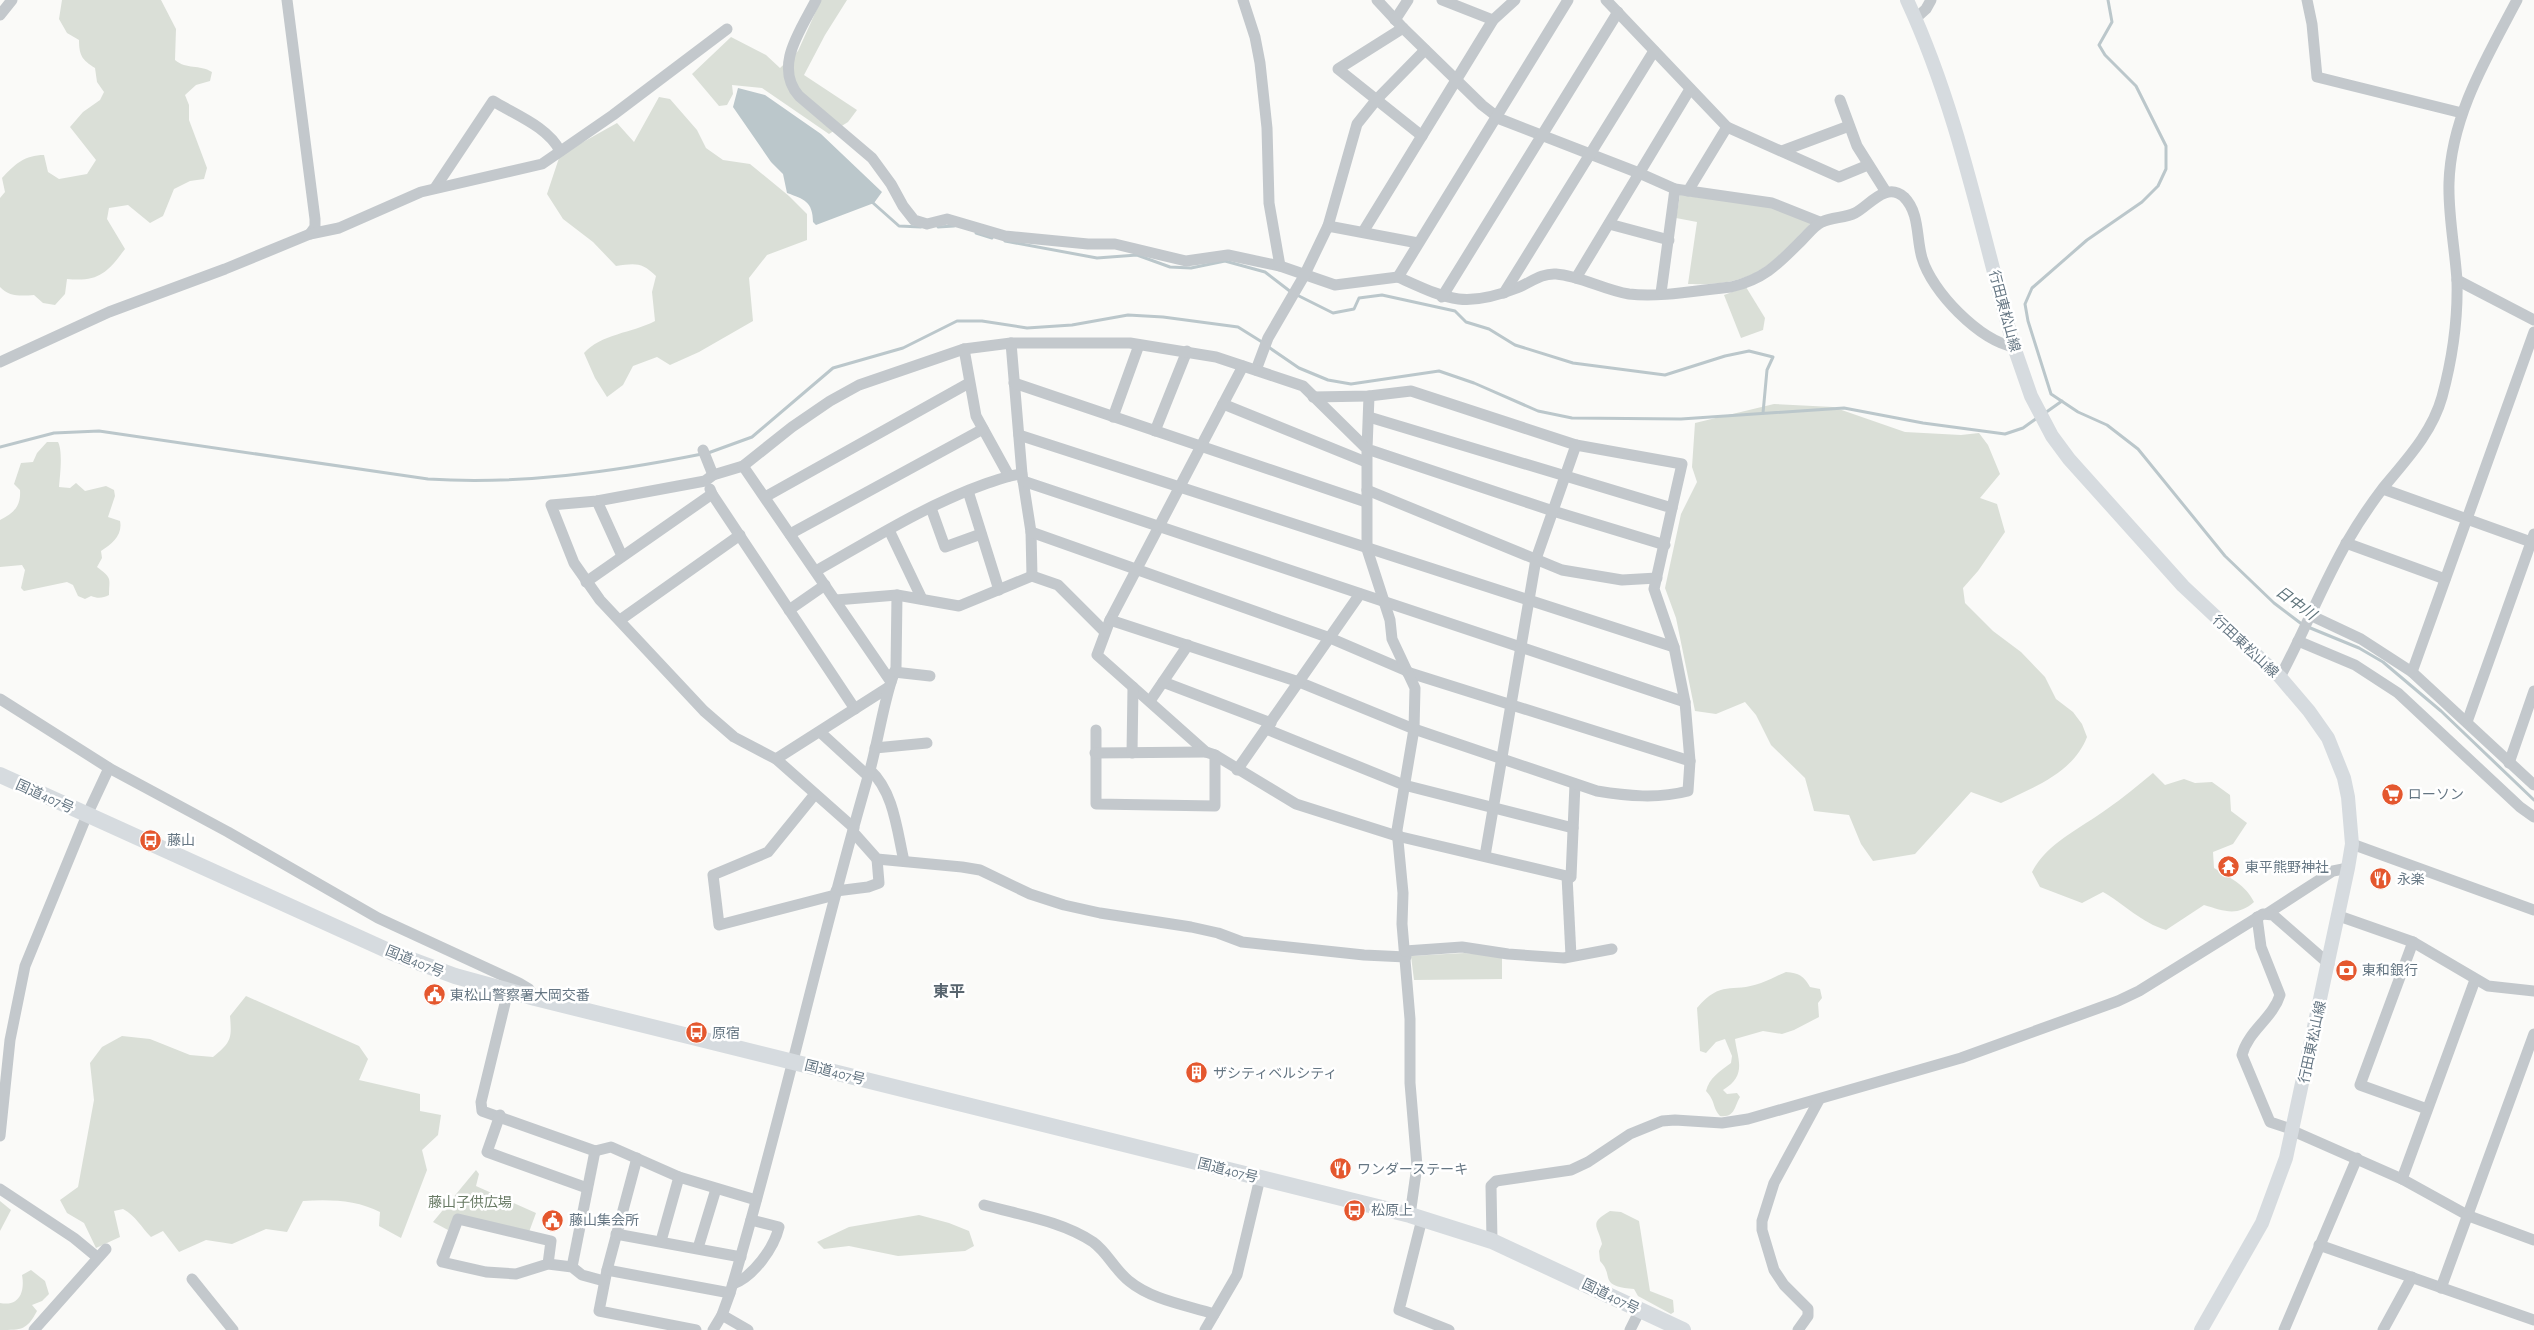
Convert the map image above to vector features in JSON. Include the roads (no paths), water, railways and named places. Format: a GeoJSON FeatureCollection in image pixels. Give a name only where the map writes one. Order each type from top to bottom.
{"type":"FeatureCollection","features":[{"type":"Feature","properties":{"kind":"highway","name":"国道407号"},"geometry":{"type":"LineString","coordinates":[[0,775],[393,953],[455,976],[508,991],[1416,1217],[1492,1241],[1683,1330]]}},
{"type":"Feature","properties":{"kind":"main road","name":"行田東松山線"},"geometry":{"type":"LineString","coordinates":[[1907,0],[1950,114],[2014,346],[2038,412],[2052,436],[2069,459],[2183,586],[2280,677],[2328,738],[2344,778],[2352,844],[2339,916],[2293,1130],[2280,1176],[2262,1223],[2205,1329]]}},
{"type":"Feature","properties":{"kind":"street"},"geometry":{"type":"LineString","coordinates":[[0,15],[12,0]]}},
{"type":"Feature","properties":{"kind":"street"},"geometry":{"type":"LineString","coordinates":[[287,0],[315,219],[315,227],[310,234]]}},
{"type":"Feature","properties":{"kind":"street"},"geometry":{"type":"LineString","coordinates":[[816,0],[787,62],[790,86],[799,96],[872,158],[891,184],[902,206],[914,220],[927,224],[947,219],[1005,236],[1088,244],[1115,244],[1186,261],[1228,255],[1280,266],[1304,276],[1335,285],[1398,277],[1442,297],[1464,301],[1504,293],[1546,275],[1576,278],[1609,290],[1632,294],[1731,287],[1759,278],[1770,272],[1820,222],[1854,213],[1874,198],[1886,192],[1902,195],[1910,204],[1916,221],[1921,257],[1938,287],[1984,335],[1997,342],[2014,346]]}},
{"type":"Feature","properties":{"kind":"street"},"geometry":{"type":"LineString","coordinates":[[1243,0],[1255,37],[1260,63],[1267,128],[1269,203],[1280,266]]}},
{"type":"Feature","properties":{"kind":"street"},"geometry":{"type":"LineString","coordinates":[[1377,0],[1425,50],[1496,116],[1675,189],[1772,203],[1820,222]]}},
{"type":"Feature","properties":{"kind":"street"},"geometry":{"type":"LineString","coordinates":[[1408,0],[1399,24],[1338,69],[1422,136]]}},
{"type":"Feature","properties":{"kind":"street"},"geometry":{"type":"LineString","coordinates":[[1442,0],[1493,20]]}},
{"type":"Feature","properties":{"kind":"street"},"geometry":{"type":"LineString","coordinates":[[1363,232],[1493,20],[1515,0]]}},
{"type":"Feature","properties":{"kind":"street"},"geometry":{"type":"LineString","coordinates":[[1398,277],[1568,0]]}},
{"type":"Feature","properties":{"kind":"street"},"geometry":{"type":"LineString","coordinates":[[1606,0],[1727,127],[1840,177],[1868,165]]}},
{"type":"Feature","properties":{"kind":"street"},"geometry":{"type":"LineString","coordinates":[[1915,19],[1926,9],[1931,0]]}},
{"type":"Feature","properties":{"kind":"street"},"geometry":{"type":"LineString","coordinates":[[2307,0],[2312,24],[2316,77],[2462,113]]}},
{"type":"Feature","properties":{"kind":"street"},"geometry":{"type":"LineString","coordinates":[[2280,677],[2346,543],[2383,489],[2426,432],[2442,399],[2455,324],[2456,280],[2449,216],[2449,182],[2452,149],[2462,113],[2476,78],[2517,0]]}},
{"type":"Feature","properties":{"kind":"street"},"geometry":{"type":"LineString","coordinates":[[1442,297],[1544,136],[1618,12]]}},
{"type":"Feature","properties":{"kind":"street"},"geometry":{"type":"LineString","coordinates":[[0,362],[109,312],[225,269],[310,234],[339,228],[420,192],[542,164],[613,115],[727,29]]}},
{"type":"Feature","properties":{"kind":"street"},"geometry":{"type":"LineString","coordinates":[[1256,370],[1268,338],[1304,276],[1328,226],[1357,124],[1377,99],[1425,50]]}},
{"type":"Feature","properties":{"kind":"street"},"geometry":{"type":"LineString","coordinates":[[1504,293],[1654,51]]}},
{"type":"Feature","properties":{"kind":"street"},"geometry":{"type":"LineString","coordinates":[[1576,278],[1690,89]]}},
{"type":"Feature","properties":{"kind":"street"},"geometry":{"type":"LineString","coordinates":[[1840,100],[1849,126],[1868,165],[1883,184],[1886,192]]}},
{"type":"Feature","properties":{"kind":"street"},"geometry":{"type":"LineString","coordinates":[[435,188],[493,101],[547,134],[555,141],[560,151]]}},
{"type":"Feature","properties":{"kind":"street"},"geometry":{"type":"LineString","coordinates":[[1782,151],[1849,126]]}},
{"type":"Feature","properties":{"kind":"street"},"geometry":{"type":"LineString","coordinates":[[1688,191],[1727,127]]}},
{"type":"Feature","properties":{"kind":"street"},"geometry":{"type":"LineString","coordinates":[[1661,293],[1675,189]]}},
{"type":"Feature","properties":{"kind":"street"},"geometry":{"type":"LineString","coordinates":[[1609,224],[1669,240]]}},
{"type":"Feature","properties":{"kind":"street"},"geometry":{"type":"LineString","coordinates":[[1328,226],[1418,243]]}},
{"type":"Feature","properties":{"kind":"street"},"geometry":{"type":"LineString","coordinates":[[2456,280],[2534,320]]}},
{"type":"Feature","properties":{"kind":"street"},"geometry":{"type":"LineString","coordinates":[[2412,672],[2534,332]]}},
{"type":"Feature","properties":{"kind":"street"},"geometry":{"type":"LineString","coordinates":[[815,794],[768,852],[713,876],[719,925],[878,883],[877,859],[853,830],[815,794],[776,759],[734,737],[704,711],[620,620],[586,582],[574,563],[551,505],[597,500],[709,478],[743,466],[799,422],[830,401],[859,385],[964,349],[1011,343],[1066,342],[1139,345],[1187,352],[1216,357],[1256,370],[1303,386],[1367,449],[1553,511],[1665,545]]}},
{"type":"Feature","properties":{"kind":"street"},"geometry":{"type":"LineString","coordinates":[[1011,343],[1030,532],[1032,576]]}},
{"type":"Feature","properties":{"kind":"street"},"geometry":{"type":"LineString","coordinates":[[1113,417],[1139,345]]}},
{"type":"Feature","properties":{"kind":"street"},"geometry":{"type":"LineString","coordinates":[[964,349],[976,416],[1009,476]]}},
{"type":"Feature","properties":{"kind":"street"},"geometry":{"type":"LineString","coordinates":[[1155,431],[1187,352]]}},
{"type":"Feature","properties":{"kind":"street"},"geometry":{"type":"LineString","coordinates":[[1243,366],[1110,620],[1098,655],[1210,754],[1296,804],[1397,836],[1571,878],[1575,784]]}},
{"type":"Feature","properties":{"kind":"street"},"geometry":{"type":"LineString","coordinates":[[764,497],[969,383]]}},
{"type":"Feature","properties":{"kind":"street"},"geometry":{"type":"LineString","coordinates":[[1014,383],[1366,502]]}},
{"type":"Feature","properties":{"kind":"street"},"geometry":{"type":"LineString","coordinates":[[1110,620],[1299,682],[1414,729],[1597,791],[1618,795],[1666,797],[1688,791],[1690,762],[1685,702],[1674,647],[1654,589],[1682,464],[1576,445],[1411,391],[1369,396],[1313,397]]}},
{"type":"Feature","properties":{"kind":"street"},"geometry":{"type":"LineString","coordinates":[[1369,396],[1366,462],[1366,549],[1390,620],[1392,639],[1415,688],[1414,729],[1397,836],[1402,864],[1402,924],[1410,1019],[1410,1083],[1417,1166],[1416,1217],[1399,1310],[1449,1330]]}},
{"type":"Feature","properties":{"kind":"street"},"geometry":{"type":"LineString","coordinates":[[1223,404],[1366,462]]}},
{"type":"Feature","properties":{"kind":"street"},"geometry":{"type":"LineString","coordinates":[[1369,417],[1672,508]]}},
{"type":"Feature","properties":{"kind":"street"},"geometry":{"type":"LineString","coordinates":[[790,534],[983,429]]}},
{"type":"Feature","properties":{"kind":"street"},"geometry":{"type":"LineString","coordinates":[[1020,435],[1181,486],[1366,549],[1674,647]]}},
{"type":"Feature","properties":{"kind":"street"},"geometry":{"type":"LineString","coordinates":[[1485,856],[1536,559],[1576,445]]}},
{"type":"Feature","properties":{"kind":"street"},"geometry":{"type":"LineString","coordinates":[[703,450],[712,494],[855,709]]}},
{"type":"Feature","properties":{"kind":"street"},"geometry":{"type":"LineString","coordinates":[[743,466],[892,681]]}},
{"type":"Feature","properties":{"kind":"street"},"geometry":{"type":"LineString","coordinates":[[816,571],[930,508],[1009,476],[1023,477],[1385,603],[1685,702]]}},
{"type":"Feature","properties":{"kind":"street"},"geometry":{"type":"LineString","coordinates":[[2383,489],[2533,540],[2467,722]]}},
{"type":"Feature","properties":{"kind":"street"},"geometry":{"type":"LineString","coordinates":[[1367,490],[1562,570],[1622,580],[1657,578]]}},
{"type":"Feature","properties":{"kind":"street"},"geometry":{"type":"LineString","coordinates":[[968,491],[999,590]]}},
{"type":"Feature","properties":{"kind":"street"},"geometry":{"type":"LineString","coordinates":[[586,582],[712,494]]}},
{"type":"Feature","properties":{"kind":"street"},"geometry":{"type":"LineString","coordinates":[[597,500],[622,556]]}},
{"type":"Feature","properties":{"kind":"street"},"geometry":{"type":"LineString","coordinates":[[930,508],[946,547],[981,534]]}},
{"type":"Feature","properties":{"kind":"street"},"geometry":{"type":"LineString","coordinates":[[889,530],[922,599]]}},
{"type":"Feature","properties":{"kind":"street"},"geometry":{"type":"LineString","coordinates":[[1030,532],[1330,638],[1407,672],[1690,762]]}},
{"type":"Feature","properties":{"kind":"street"},"geometry":{"type":"LineString","coordinates":[[620,620],[740,535]]}},
{"type":"Feature","properties":{"kind":"street"},"geometry":{"type":"LineString","coordinates":[[2346,543],[2445,579]]}},
{"type":"Feature","properties":{"kind":"street"},"geometry":{"type":"LineString","coordinates":[[836,600],[897,595],[959,606],[1032,576],[1058,585],[1105,632]]}},
{"type":"Feature","properties":{"kind":"street"},"geometry":{"type":"LineString","coordinates":[[789,610],[826,586]]}},
{"type":"Feature","properties":{"kind":"street"},"geometry":{"type":"LineString","coordinates":[[1237,770],[1360,594]]}},
{"type":"Feature","properties":{"kind":"street"},"geometry":{"type":"LineString","coordinates":[[713,1330],[722,1315],[732,1288],[773,1142],[792,1061],[876,748],[892,681],[897,595]]}},
{"type":"Feature","properties":{"kind":"street"},"geometry":{"type":"LineString","coordinates":[[2310,615],[2361,639],[2412,672],[2534,784]]}},
{"type":"Feature","properties":{"kind":"street"},"geometry":{"type":"LineString","coordinates":[[2298,641],[2355,665],[2398,693],[2520,807],[2534,817]]}},
{"type":"Feature","properties":{"kind":"street"},"geometry":{"type":"LineString","coordinates":[[1150,701],[1188,646]]}},
{"type":"Feature","properties":{"kind":"street"},"geometry":{"type":"LineString","coordinates":[[776,759],[855,709],[892,681],[930,676]]}},
{"type":"Feature","properties":{"kind":"street"},"geometry":{"type":"LineString","coordinates":[[1163,682],[1404,785],[1573,828]]}},
{"type":"Feature","properties":{"kind":"street"},"geometry":{"type":"LineString","coordinates":[[1132,753],[1133,687]]}},
{"type":"Feature","properties":{"kind":"street"},"geometry":{"type":"LineString","coordinates":[[2509,762],[2534,691]]}},
{"type":"Feature","properties":{"kind":"street"},"geometry":{"type":"LineString","coordinates":[[0,699],[110,768],[228,832],[378,918],[519,983],[530,989],[536,998]]}},
{"type":"Feature","properties":{"kind":"street"},"geometry":{"type":"LineString","coordinates":[[1096,730],[1096,804],[1215,806],[1210,754]]}},
{"type":"Feature","properties":{"kind":"street"},"geometry":{"type":"LineString","coordinates":[[820,732],[869,773],[877,776],[889,797],[904,861]]}},
{"type":"Feature","properties":{"kind":"street"},"geometry":{"type":"LineString","coordinates":[[876,748],[927,743]]}},
{"type":"Feature","properties":{"kind":"street"},"geometry":{"type":"LineString","coordinates":[[1095,753],[1210,754]]}},
{"type":"Feature","properties":{"kind":"street"},"geometry":{"type":"LineString","coordinates":[[0,1136],[10,1040],[25,966],[87,815],[110,768]]}},
{"type":"Feature","properties":{"kind":"street"},"geometry":{"type":"LineString","coordinates":[[2352,844],[2534,910]]}},
{"type":"Feature","properties":{"kind":"street"},"geometry":{"type":"LineString","coordinates":[[877,859],[980,870],[1030,894],[1064,905],[1100,913],[1191,927],[1218,933],[1242,942],[1364,955],[1406,954],[1462,947],[1508,954],[1564,958],[1612,949]]}},
{"type":"Feature","properties":{"kind":"street"},"geometry":{"type":"LineString","coordinates":[[1492,1241],[1491,1186],[1496,1181],[1529,1174],[1571,1170],[1588,1162],[1630,1134],[1662,1121],[1722,1123],[1748,1119],[1819,1100],[1961,1058],[2118,1001],[2139,992],[2333,871],[2348,868]]}},
{"type":"Feature","properties":{"kind":"street"},"geometry":{"type":"LineString","coordinates":[[1567,876],[1570,956]]}},
{"type":"Feature","properties":{"kind":"street"},"geometry":{"type":"LineString","coordinates":[[2262,915],[2273,915],[2329,964]]}},
{"type":"Feature","properties":{"kind":"street"},"geometry":{"type":"LineString","coordinates":[[2262,915],[2261,947],[2280,995],[2274,1007],[2245,1044],[2242,1055],[2270,1122],[2293,1130],[2402,1179],[2468,1216],[2534,1240]]}},
{"type":"Feature","properties":{"kind":"street"},"geometry":{"type":"LineString","coordinates":[[2339,916],[2413,942],[2474,980],[2488,986],[2534,991]]}},
{"type":"Feature","properties":{"kind":"street"},"geometry":{"type":"LineString","coordinates":[[2413,942],[2360,1085],[2427,1109]]}},
{"type":"Feature","properties":{"kind":"street"},"geometry":{"type":"LineString","coordinates":[[2402,1179],[2474,980]]}},
{"type":"Feature","properties":{"kind":"street"},"geometry":{"type":"LineString","coordinates":[[508,991],[481,1102],[482,1111],[595,1151],[610,1147],[679,1177],[756,1200]]}},
{"type":"Feature","properties":{"kind":"street"},"geometry":{"type":"LineString","coordinates":[[2441,1288],[2534,1034]]}},
{"type":"Feature","properties":{"kind":"street"},"geometry":{"type":"LineString","coordinates":[[1798,1330],[1808,1316],[1808,1309],[1784,1285],[1774,1270],[1762,1230],[1762,1221],[1774,1183],[1819,1100]]}},
{"type":"Feature","properties":{"kind":"street"},"geometry":{"type":"LineString","coordinates":[[500,1116],[487,1152],[587,1188]]}},
{"type":"Feature","properties":{"kind":"street"},"geometry":{"type":"LineString","coordinates":[[572,1267],[595,1151]]}},
{"type":"Feature","properties":{"kind":"street"},"geometry":{"type":"LineString","coordinates":[[637,1158],[616,1234],[599,1311],[696,1330]]}},
{"type":"Feature","properties":{"kind":"street"},"geometry":{"type":"LineString","coordinates":[[2284,1330],[2356,1158]]}},
{"type":"Feature","properties":{"kind":"street"},"geometry":{"type":"LineString","coordinates":[[661,1241],[679,1177]]}},
{"type":"Feature","properties":{"kind":"street"},"geometry":{"type":"LineString","coordinates":[[1205,1330],[1237,1275],[1260,1178]]}},
{"type":"Feature","properties":{"kind":"street"},"geometry":{"type":"LineString","coordinates":[[0,1189],[74,1238],[102,1253],[34,1330]]}},
{"type":"Feature","properties":{"kind":"street"},"geometry":{"type":"LineString","coordinates":[[698,1248],[716,1189]]}},
{"type":"Feature","properties":{"kind":"street"},"geometry":{"type":"LineString","coordinates":[[984,1205],[1073,1232],[1094,1242],[1116,1270],[1131,1283],[1150,1295],[1214,1314]]}},
{"type":"Feature","properties":{"kind":"street"},"geometry":{"type":"LineString","coordinates":[[548,1264],[551,1241],[458,1220],[442,1262],[486,1272],[516,1274],[548,1264],[572,1267],[582,1275],[606,1275],[732,1288],[748,1276],[776,1236],[778,1227],[751,1220]]}},
{"type":"Feature","properties":{"kind":"street"},"geometry":{"type":"LineString","coordinates":[[616,1234],[741,1256]]}},
{"type":"Feature","properties":{"kind":"street"},"geometry":{"type":"LineString","coordinates":[[2319,1245],[2534,1320]]}},
{"type":"Feature","properties":{"kind":"street"},"geometry":{"type":"LineString","coordinates":[[2383,1330],[2412,1277]]}},
{"type":"Feature","properties":{"kind":"street"},"geometry":{"type":"LineString","coordinates":[[192,1279],[233,1330]]}},
{"type":"Feature","properties":{"kind":"street"},"geometry":{"type":"LineString","coordinates":[[1630,1330],[1640,1310]]}},
{"type":"Feature","properties":{"kind":"street"},"geometry":{"type":"LineString","coordinates":[[722,1315],[748,1330]]}},
{"type":"Feature","properties":{"kind":"waterway","name":"日中川"},"geometry":{"type":"LineString","coordinates":[[2108,0],[2112,22],[2099,45],[2105,55],[2136,86],[2166,146],[2166,169],[2158,186],[2142,202],[2087,240],[2032,288],[2025,304],[2028,321],[2051,394],[2078,412],[2107,425],[2138,449],[2225,556],[2274,603],[2303,625],[2359,648],[2383,662],[2441,711],[2534,800]]}},
{"type":"Feature","properties":{"kind":"waterway"},"geometry":{"type":"LineString","coordinates":[[872,202],[899,226],[921,227]]}},
{"type":"Feature","properties":{"kind":"waterway"},"geometry":{"type":"LineString","coordinates":[[938,227],[954,226]]}},
{"type":"Feature","properties":{"kind":"waterway"},"geometry":{"type":"LineString","coordinates":[[976,233],[992,238]]}},
{"type":"Feature","properties":{"kind":"waterway"},"geometry":{"type":"LineString","coordinates":[[1005,241],[1097,258],[1137,255],[1170,267],[1191,268],[1225,261],[1265,272],[1291,292]]}},
{"type":"Feature","properties":{"kind":"waterway"},"geometry":{"type":"LineString","coordinates":[[1297,295],[1333,313],[1354,309],[1359,298],[1382,295],[1455,311],[1466,322],[1489,329],[1515,345],[1573,363],[1665,375],[1725,356],[1749,351],[1773,357],[1767,370],[1763,413]]}},
{"type":"Feature","properties":{"kind":"waterway"},"geometry":{"type":"LineString","coordinates":[[708,453],[752,437],[833,368],[903,348],[957,321],[982,321],[1027,328],[1072,325],[1128,315],[1163,317],[1238,327],[1262,342]]}},
{"type":"Feature","properties":{"kind":"waterway"},"geometry":{"type":"LineString","coordinates":[[1267,346],[1299,368],[1328,380],[1351,384],[1439,371],[1474,383],[1538,411],[1572,418],[1681,419],[1844,408],[1923,423],[2005,434],[2023,428],[2037,418]]}},
{"type":"Feature","properties":{"kind":"waterway"},"geometry":{"type":"LineString","coordinates":[[2045,413],[2062,401]]}},
{"type":"Feature","properties":{"kind":"waterway"},"geometry":{"type":"LineString","coordinates":[[0,447],[54,433],[99,431],[428,479],[462,480],[566,476],[702,454]]}},
{"type":"Feature","properties":{"kind":"place","name":"ローソン"},"geometry":{"type":"Point","coordinates":[2392,794]}},
{"type":"Feature","properties":{"kind":"place","name":"藤山"},"geometry":{"type":"Point","coordinates":[151,840]}},
{"type":"Feature","properties":{"kind":"place","name":"東平熊野神社"},"geometry":{"type":"Point","coordinates":[2229,867]}},
{"type":"Feature","properties":{"kind":"place","name":"永楽"},"geometry":{"type":"Point","coordinates":[2381,879]}},
{"type":"Feature","properties":{"kind":"place","name":"東和銀行"},"geometry":{"type":"Point","coordinates":[2346,970]}},
{"type":"Feature","properties":{"kind":"place","name":"東松山警察署大岡交番"},"geometry":{"type":"Point","coordinates":[434,995]}},
{"type":"Feature","properties":{"kind":"place","name":"原宿"},"geometry":{"type":"Point","coordinates":[696,1033]}},
{"type":"Feature","properties":{"kind":"place","name":"ザシティベルシティ"},"geometry":{"type":"Point","coordinates":[1197,1073]}},
{"type":"Feature","properties":{"kind":"place","name":"ワンダーステーキ"},"geometry":{"type":"Point","coordinates":[1341,1169]}},
{"type":"Feature","properties":{"kind":"place","name":"松原上"},"geometry":{"type":"Point","coordinates":[1355,1210]}},
{"type":"Feature","properties":{"kind":"place","name":"藤山集会所"},"geometry":{"type":"Point","coordinates":[553,1220]}},
{"type":"Feature","properties":{"kind":"district","name":"東平"},"geometry":{"type":"Point","coordinates":[949,991]}},
{"type":"Feature","properties":{"kind":"park label","name":"藤山子供広場"},"geometry":{"type":"Point","coordinates":[470,1202]}}]}
